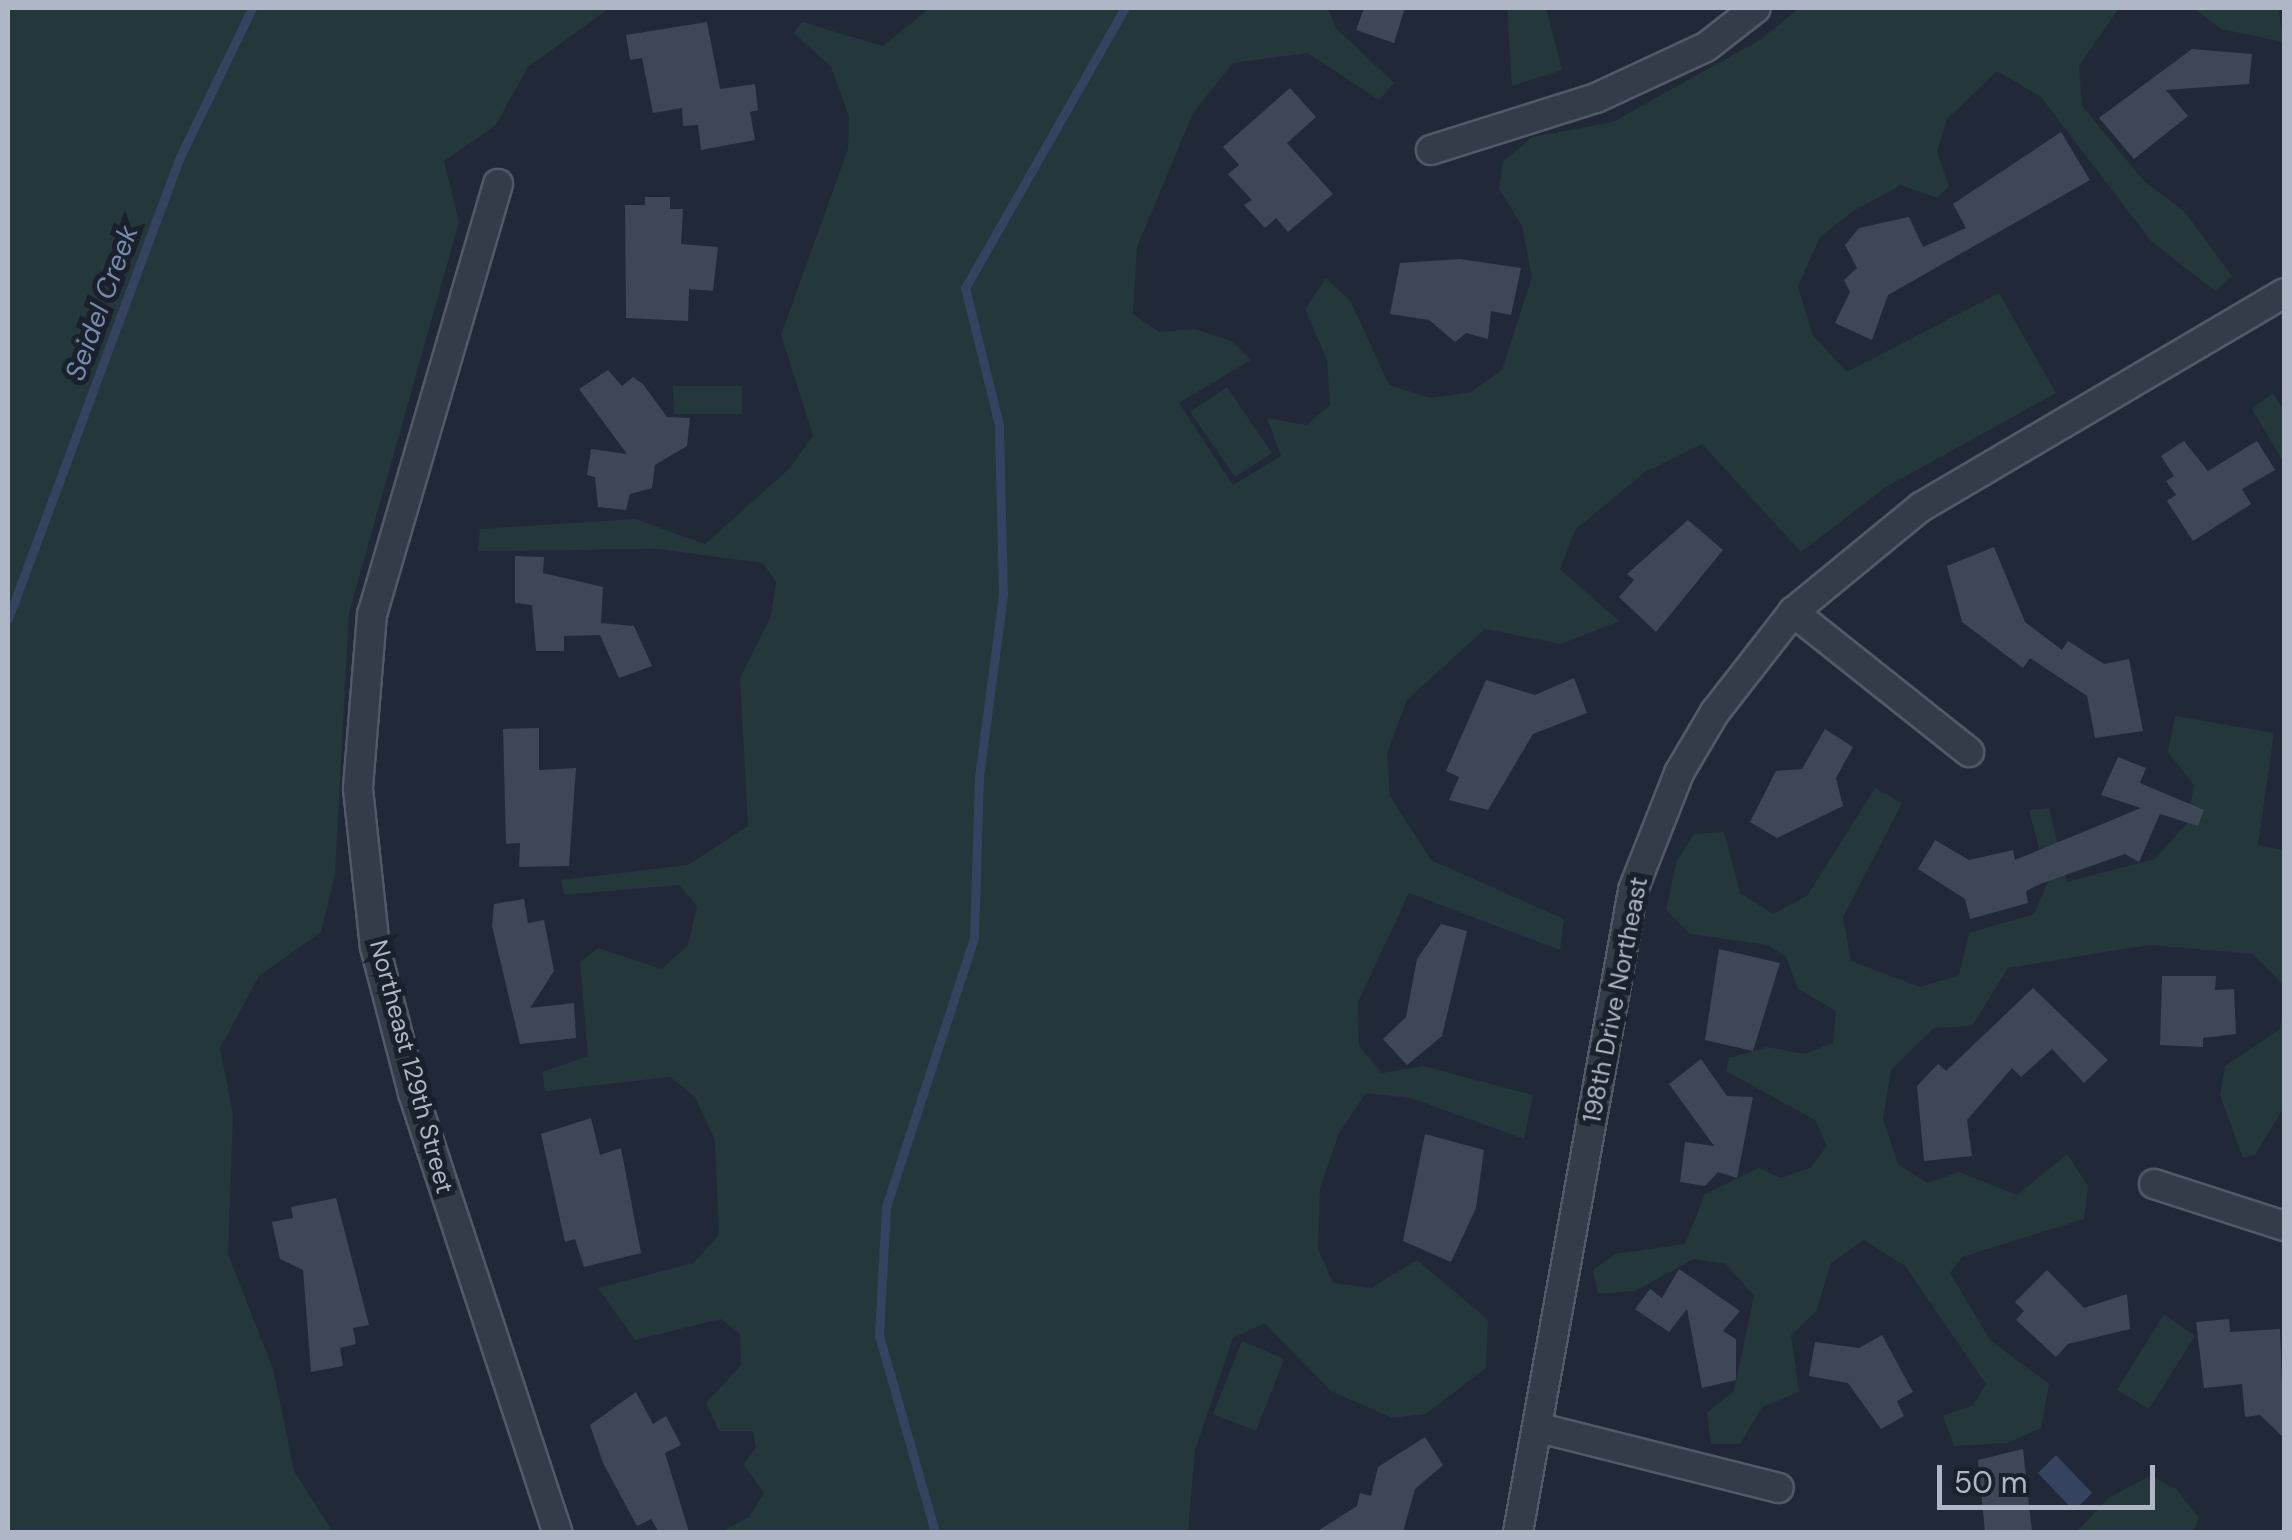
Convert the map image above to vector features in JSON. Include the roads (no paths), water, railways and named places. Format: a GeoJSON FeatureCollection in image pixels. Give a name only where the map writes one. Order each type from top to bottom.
{"type":"FeatureCollection","features":[{"type":"Feature","properties":{"kind":"street"},"geometry":{"type":"LineString","coordinates":[[1430,150],[1596,98],[1706,47],[1756,8]]}},
{"type":"Feature","properties":{"kind":"street","name":"Northeast 129th Street"},"geometry":{"type":"LineString","coordinates":[[498,184],[372,614],[358,789],[375,946],[413,1093],[557,1532]]}},
{"type":"Feature","properties":{"kind":"street","name":"198th Drive Northeast"},"geometry":{"type":"LineString","coordinates":[[1518,1532],[1540,1428],[1633,890],[1679,773],[1793,612],[1921,507],[2284,293]]}},
{"type":"Feature","properties":{"kind":"street"},"geometry":{"type":"LineString","coordinates":[[1793,612],[1969,752]]}},
{"type":"Feature","properties":{"kind":"street"},"geometry":{"type":"LineString","coordinates":[[2154,1184],[2250,1208],[2284,1226]]}},
{"type":"Feature","properties":{"kind":"street"},"geometry":{"type":"LineString","coordinates":[[1540,1428],[1778,1488]]}},
{"type":"Feature","properties":{"kind":"water"},"geometry":{"type":"Polygon","coordinates":[[[2056,1455],[2092,1493],[2074,1511],[2038,1473],[2056,1455]]]}},
{"type":"Feature","properties":{"kind":"waterway","name":"Seidel Creek"},"geometry":{"type":"LineString","coordinates":[[8,619],[179,159],[252,8]]}},
{"type":"Feature","properties":{"kind":"waterway"},"geometry":{"type":"LineString","coordinates":[[935,1532],[879,1336],[886,1207],[974,937],[979,777],[1003,594],[999,425],[965,288],[1125,8]]}}]}
